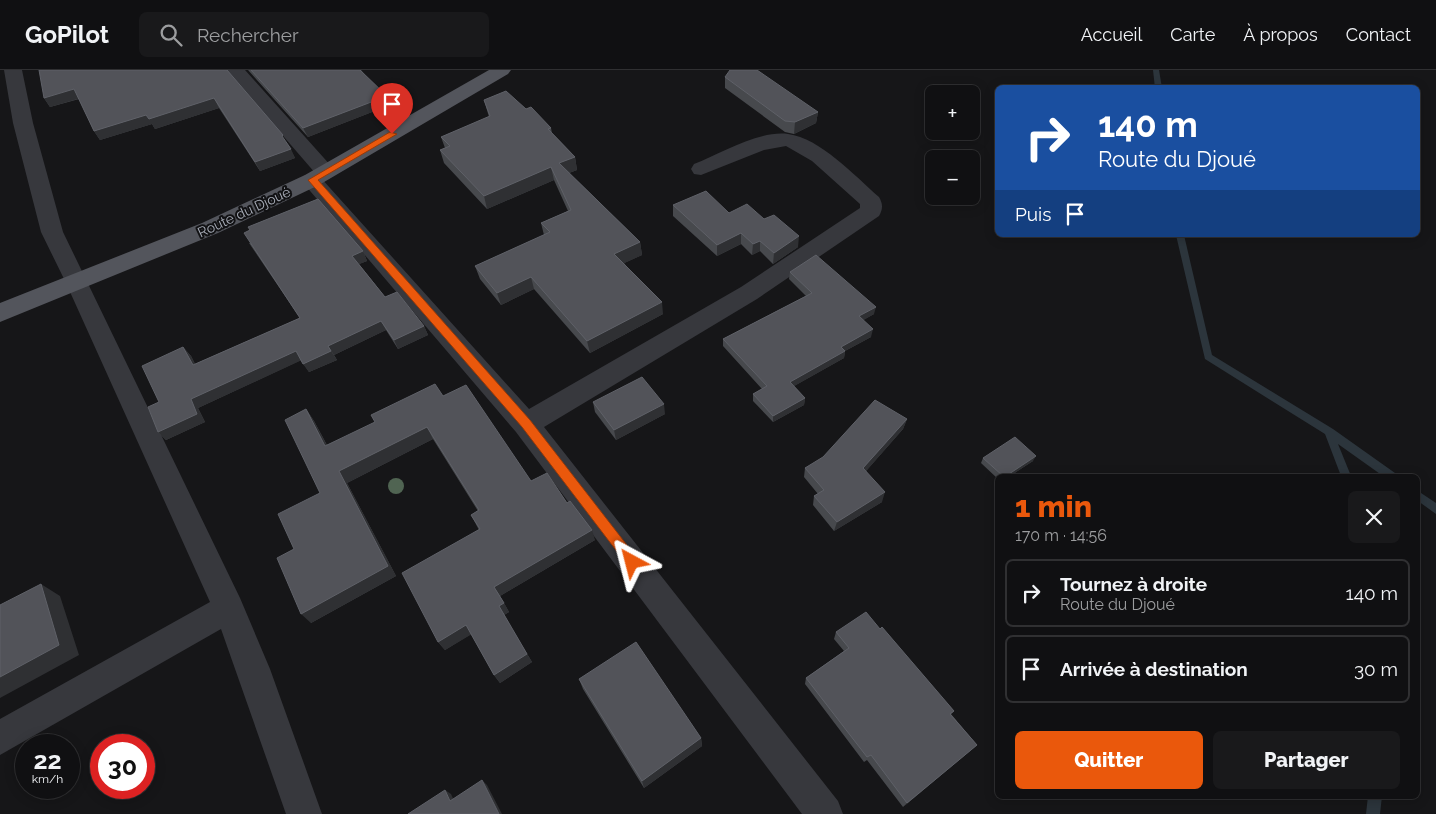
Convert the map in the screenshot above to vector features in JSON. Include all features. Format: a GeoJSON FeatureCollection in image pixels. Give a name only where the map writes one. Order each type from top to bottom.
{"type":"FeatureCollection","features":[{"type":"Feature","properties":{"kind":"main road","name":"Route du Djoué"},"geometry":{"type":"LineString","coordinates":[[0,313],[210,228],[319,176],[502,70]]}},
{"type":"Feature","properties":{"kind":"street"},"geometry":{"type":"LineString","coordinates":[[13,70],[22,123],[52,232],[78,283],[229,608],[253,669],[304,814]]}},
{"type":"Feature","properties":{"kind":"street"},"geometry":{"type":"LineString","coordinates":[[235,70],[319,176],[526,424],[825,814]]}},
{"type":"Feature","properties":{"kind":"street"},"geometry":{"type":"LineString","coordinates":[[526,424],[749,293],[871,210],[871,202],[804,146],[789,140],[770,141],[701,169]]}},
{"type":"Feature","properties":{"kind":"street"},"geometry":{"type":"LineString","coordinates":[[0,738],[229,608]]}},
{"type":"Feature","properties":{"kind":"building"},"geometry":{"type":"Polygon","coordinates":[[[39,70],[227,70],[283,135],[291,149],[255,162],[214,98],[149,119],[146,115],[94,131],[74,89],[44,98],[39,70]]]}},
{"type":"Feature","properties":{"kind":"building"},"geometry":{"type":"Polygon","coordinates":[[[251,70],[360,70],[387,96],[303,128],[251,70]]]}},
{"type":"Feature","properties":{"kind":"building"},"geometry":{"type":"Polygon","coordinates":[[[730,70],[757,70],[818,112],[795,122],[785,121],[725,77],[730,70]]]}},
{"type":"Feature","properties":{"kind":"building"},"geometry":{"type":"Polygon","coordinates":[[[506,91],[526,109],[531,107],[551,128],[548,129],[575,157],[559,163],[640,242],[614,254],[662,302],[587,341],[531,277],[497,293],[475,266],[550,232],[541,223],[571,210],[551,167],[484,196],[440,150],[450,146],[441,137],[490,116],[484,100],[506,91]]]}},
{"type":"Feature","properties":{"kind":"building"},"geometry":{"type":"Polygon","coordinates":[[[706,191],[729,213],[747,204],[764,219],[774,215],[799,236],[774,253],[760,241],[753,244],[741,233],[717,245],[673,205],[706,191]]]}},
{"type":"Feature","properties":{"kind":"building"},"geometry":{"type":"Polygon","coordinates":[[[318,199],[363,251],[352,256],[385,297],[397,292],[424,326],[394,340],[381,321],[328,346],[331,351],[303,364],[296,351],[191,399],[197,414],[158,432],[148,407],[159,402],[142,366],[183,347],[193,365],[300,318],[244,233],[250,230],[248,227],[318,199]]]}},
{"type":"Feature","properties":{"kind":"building"},"geometry":{"type":"Polygon","coordinates":[[[816,255],[876,307],[859,316],[873,329],[841,347],[845,351],[790,382],[805,398],[773,416],[753,394],[767,386],[723,339],[812,293],[790,272],[816,255]]]}},
{"type":"Feature","properties":{"kind":"building"},"geometry":{"type":"Polygon","coordinates":[[[642,377],[664,404],[614,430],[593,402],[642,377]]]}},
{"type":"Feature","properties":{"kind":"building"},"geometry":{"type":"Polygon","coordinates":[[[435,384],[443,396],[466,385],[531,481],[547,473],[567,503],[570,501],[592,530],[494,587],[504,603],[499,606],[527,654],[494,675],[466,625],[438,642],[402,573],[480,529],[471,515],[479,510],[427,427],[339,471],[388,566],[301,614],[277,558],[294,549],[278,514],[320,493],[285,420],[306,409],[325,446],[375,422],[371,415],[435,384]]]}},
{"type":"Feature","properties":{"kind":"building"},"geometry":{"type":"Polygon","coordinates":[[[875,400],[907,419],[863,468],[885,492],[837,522],[814,496],[824,490],[805,468],[823,457],[875,400]]]}},
{"type":"Feature","properties":{"kind":"building"},"geometry":{"type":"Polygon","coordinates":[[[1015,437],[1036,456],[1009,474],[1001,474],[983,458],[1015,437]]]}},
{"type":"Feature","properties":{"kind":"building"},"geometry":{"type":"Polygon","coordinates":[[[41,584],[59,645],[0,677],[0,605],[41,584]]]}},
{"type":"Feature","properties":{"kind":"building"},"geometry":{"type":"Polygon","coordinates":[[[866,612],[880,629],[882,627],[954,711],[950,714],[977,745],[907,803],[871,755],[867,757],[806,678],[849,648],[836,632],[866,612]]]}},
{"type":"Feature","properties":{"kind":"building"},"geometry":{"type":"Polygon","coordinates":[[[636,642],[701,738],[642,781],[579,679],[636,642]]]}},
{"type":"Feature","properties":{"kind":"building"},"geometry":{"type":"Polygon","coordinates":[[[482,780],[499,814],[408,814],[445,790],[450,801],[482,780]]]}},
{"type":"Feature","properties":{"kind":"waterway"},"geometry":{"type":"LineString","coordinates":[[1156,70],[1158,85]]}},
{"type":"Feature","properties":{"kind":"waterway"},"geometry":{"type":"LineString","coordinates":[[1180,237],[1208,357],[1329,432],[1388,474]]}},
{"type":"Feature","properties":{"kind":"waterway"},"geometry":{"type":"LineString","coordinates":[[1329,433],[1345,474]]}},
{"type":"Feature","properties":{"kind":"waterway"},"geometry":{"type":"LineString","coordinates":[[1420,497],[1436,509]]}},
{"type":"Feature","properties":{"kind":"waterway"},"geometry":{"type":"LineString","coordinates":[[1373,814],[1375,799]]}},
{"type":"Feature","properties":{"kind":"route"},"geometry":{"type":"LineString","coordinates":[[392,134],[312,180],[453,338],[526,424],[632,562]]}}]}
